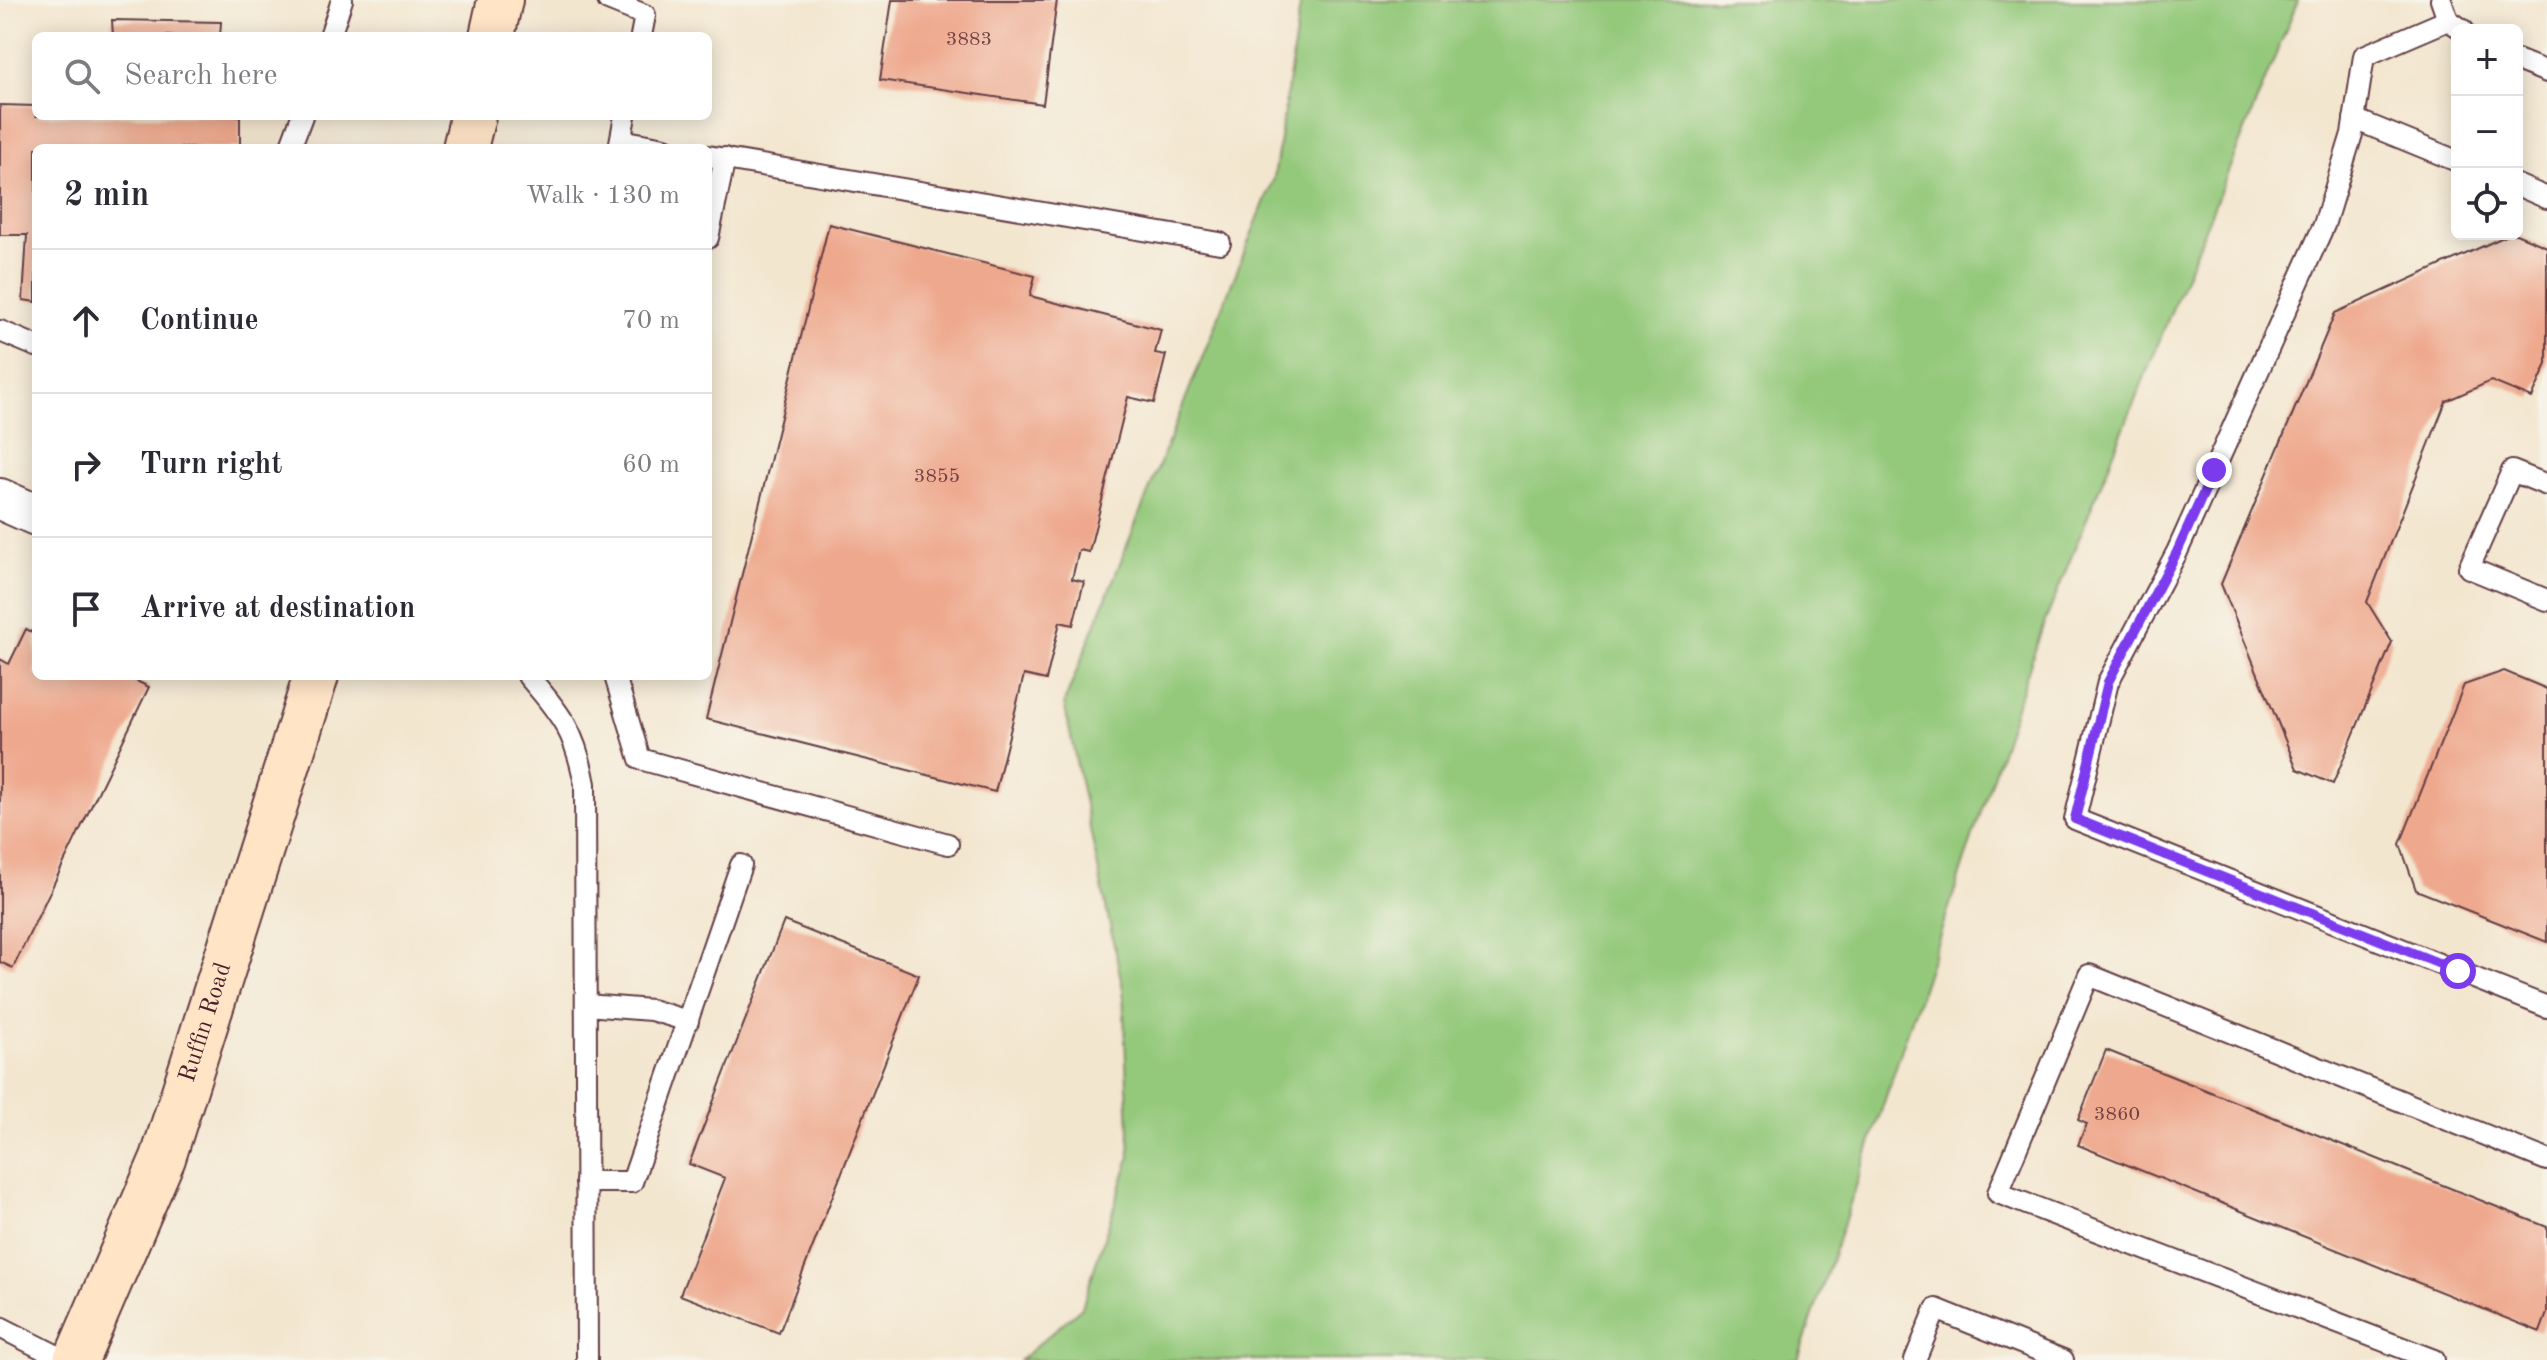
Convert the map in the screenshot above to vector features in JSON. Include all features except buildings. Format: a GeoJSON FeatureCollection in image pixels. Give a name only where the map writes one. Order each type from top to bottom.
{"type":"FeatureCollection","features":[{"type":"Feature","properties":{"kind":"main road"},"geometry":{"type":"LineString","coordinates":[[493,32],[500,0]]}},
{"type":"Feature","properties":{"kind":"main road"},"geometry":{"type":"LineString","coordinates":[[466,144],[472,120]]}},
{"type":"Feature","properties":{"kind":"main road","name":"Ruffin Road"},"geometry":{"type":"LineString","coordinates":[[76,1360],[163,1158],[315,680]]}},
{"type":"Feature","properties":{"kind":"street"},"geometry":{"type":"LineString","coordinates":[[0,499],[32,513]]}},
{"type":"Feature","properties":{"kind":"lane"},"geometry":{"type":"LineString","coordinates":[[331,32],[342,0]]}},
{"type":"Feature","properties":{"kind":"lane"},"geometry":{"type":"LineString","coordinates":[[608,0],[645,15],[642,32]]}},
{"type":"Feature","properties":{"kind":"lane"},"geometry":{"type":"LineString","coordinates":[[2441,0],[2455,24]]}},
{"type":"Feature","properties":{"kind":"lane"},"geometry":{"type":"LineString","coordinates":[[2451,27],[2364,56],[2352,134],[2324,225],[2177,552],[2108,682],[2075,819],[2547,1007]]}},
{"type":"Feature","properties":{"kind":"lane"},"geometry":{"type":"LineString","coordinates":[[2523,62],[2547,72]]}},
{"type":"Feature","properties":{"kind":"lane"},"geometry":{"type":"LineString","coordinates":[[2354,119],[2451,159]]}},
{"type":"Feature","properties":{"kind":"lane"},"geometry":{"type":"LineString","coordinates":[[292,144],[300,120]]}},
{"type":"Feature","properties":{"kind":"lane"},"geometry":{"type":"LineString","coordinates":[[620,144],[624,120]]}},
{"type":"Feature","properties":{"kind":"lane"},"geometry":{"type":"LineString","coordinates":[[712,198],[716,157],[1220,243]]}},
{"type":"Feature","properties":{"kind":"lane"},"geometry":{"type":"LineString","coordinates":[[2523,188],[2547,198]]}},
{"type":"Feature","properties":{"kind":"lane"},"geometry":{"type":"LineString","coordinates":[[0,331],[32,344]]}},
{"type":"Feature","properties":{"kind":"lane"},"geometry":{"type":"LineString","coordinates":[[2547,485],[2512,471],[2469,568],[2547,600]]}},
{"type":"Feature","properties":{"kind":"lane"},"geometry":{"type":"LineString","coordinates":[[532,680],[551,701],[579,748],[585,784],[587,1360]]}},
{"type":"Feature","properties":{"kind":"lane"},"geometry":{"type":"LineString","coordinates":[[616,680],[640,759],[948,844]]}},
{"type":"Feature","properties":{"kind":"lane"},"geometry":{"type":"LineString","coordinates":[[586,1182],[632,1182],[741,865]]}},
{"type":"Feature","properties":{"kind":"lane"},"geometry":{"type":"LineString","coordinates":[[2434,1360],[1998,1193],[2089,975],[2547,1160]]}},
{"type":"Feature","properties":{"kind":"lane"},"geometry":{"type":"LineString","coordinates":[[586,1005],[651,1010],[688,1021]]}},
{"type":"Feature","properties":{"kind":"lane"},"geometry":{"type":"LineString","coordinates":[[1915,1360],[1936,1309],[2063,1360]]}},
{"type":"Feature","properties":{"kind":"lane"},"geometry":{"type":"LineString","coordinates":[[0,1327],[65,1360]]}},
{"type":"Feature","properties":{"kind":"green space"},"geometry":{"type":"Polygon","coordinates":[[[1301,0],[2298,0],[2042,629],[1798,1360],[1020,1360],[1082,1307],[1130,1157],[1123,989],[1064,703],[1274,178],[1301,0]]]}},
{"type":"Feature","properties":{"kind":"route"},"geometry":{"type":"LineString","coordinates":[[2214,470],[2177,552],[2108,682],[2075,819],[2458,971]]}}]}
